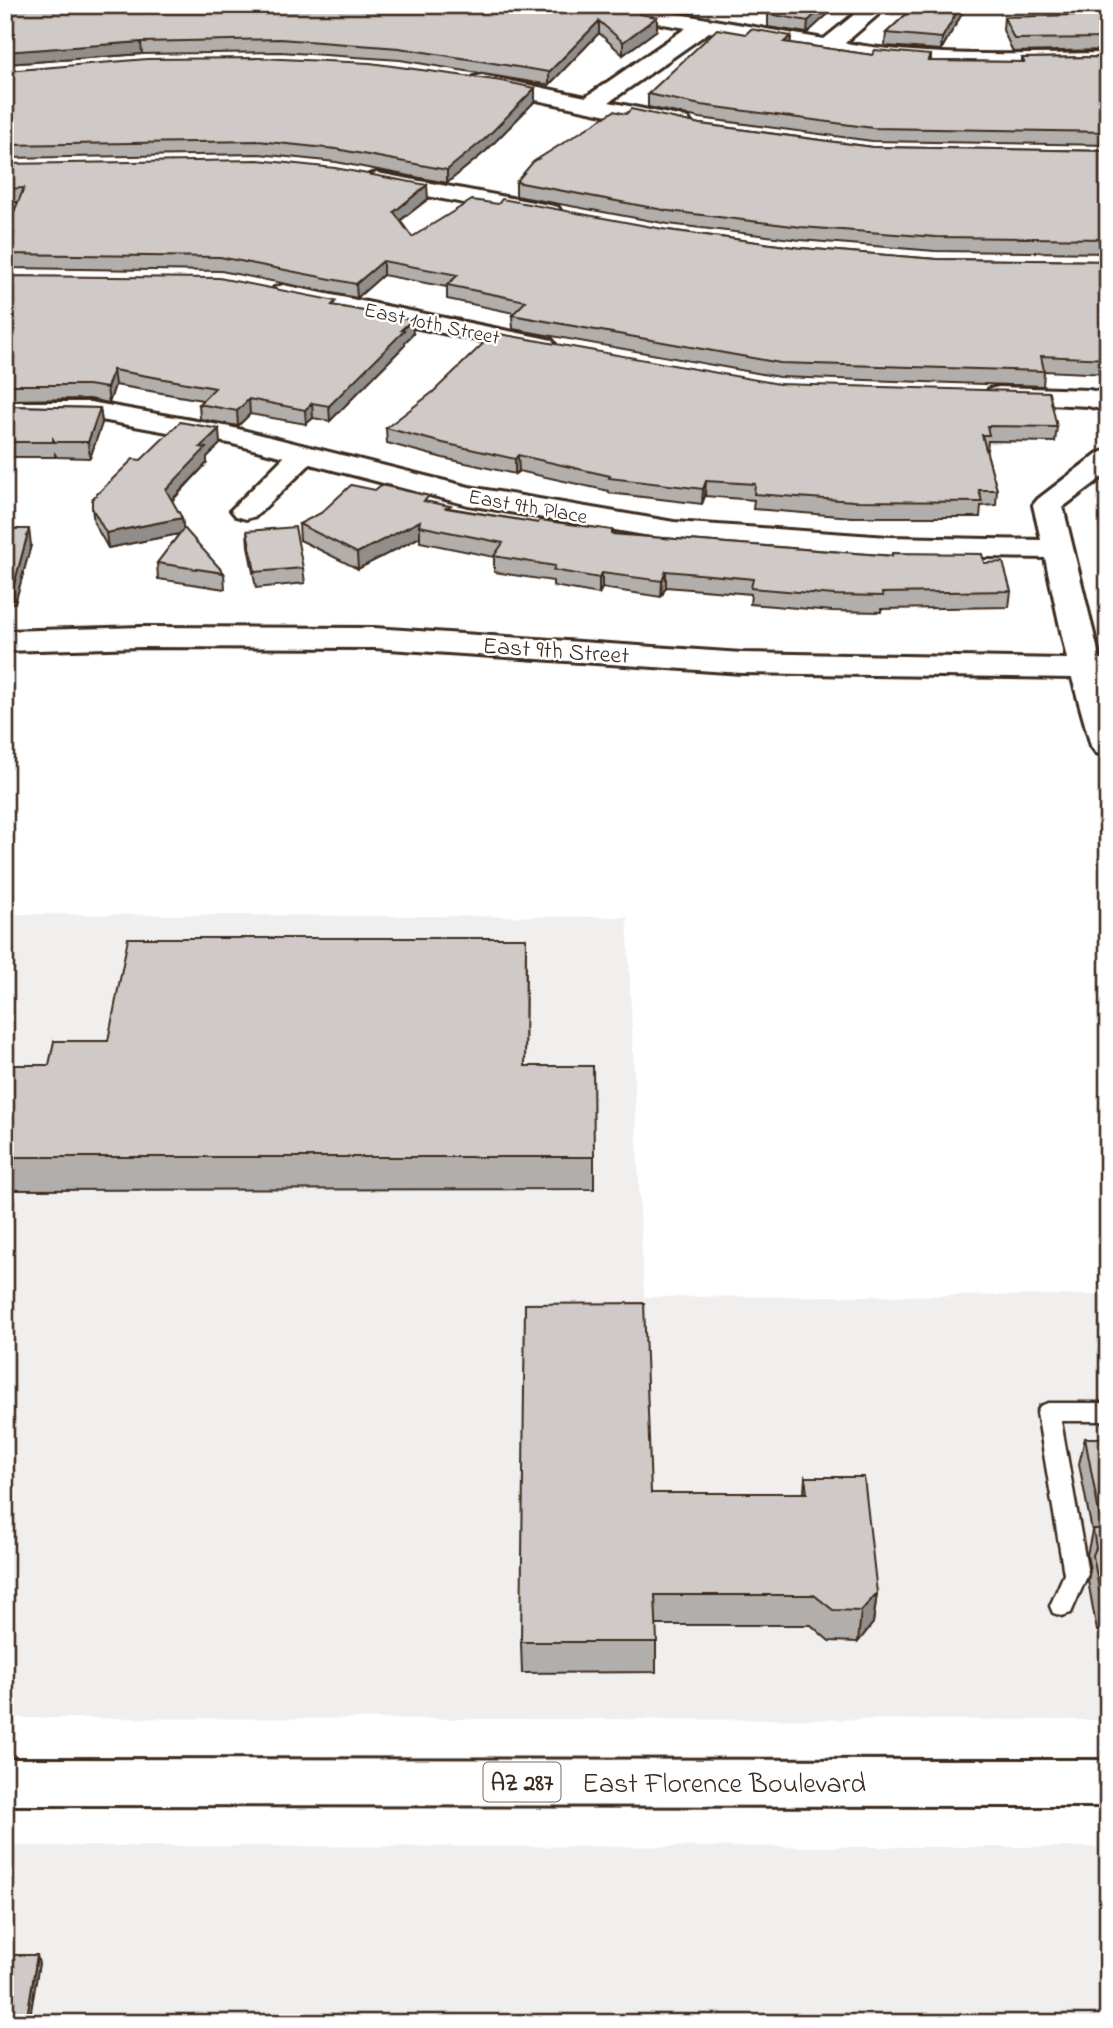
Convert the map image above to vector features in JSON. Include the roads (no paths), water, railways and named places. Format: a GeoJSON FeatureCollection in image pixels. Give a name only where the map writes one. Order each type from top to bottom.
{"type":"FeatureCollection","features":[{"type":"Feature","properties":{"kind":"street"},"geometry":{"type":"LineString","coordinates":[[588,5],[889,57],[951,60],[1108,60]]}},
{"type":"Feature","properties":{"kind":"street"},"geometry":{"type":"LineString","coordinates":[[826,48],[879,5]]}},
{"type":"Feature","properties":{"kind":"street"},"geometry":{"type":"LineString","coordinates":[[592,103],[705,25]]}},
{"type":"Feature","properties":{"kind":"street"},"geometry":{"type":"LineString","coordinates":[[463,79],[592,103],[700,128]]}},
{"type":"Feature","properties":{"kind":"street"},"geometry":{"type":"LineString","coordinates":[[349,174],[575,217]]}},
{"type":"Feature","properties":{"kind":"street","name":"East 10th Street"},"geometry":{"type":"LineString","coordinates":[[262,289],[568,351]]}},
{"type":"Feature","properties":{"kind":"street"},"geometry":{"type":"LineString","coordinates":[[968,394],[1090,397],[1108,403]]}},
{"type":"Feature","properties":{"kind":"street","name":"East 9th Place"},"geometry":{"type":"LineString","coordinates":[[5,410],[90,410],[230,435],[468,496],[674,531],[888,546],[1058,549]]}},
{"type":"Feature","properties":{"kind":"street"},"geometry":{"type":"LineString","coordinates":[[246,510],[304,454]]}},
{"type":"Feature","properties":{"kind":"street"},"geometry":{"type":"LineString","coordinates":[[1108,459],[1048,505],[1058,549],[1097,669],[1108,746]]}},
{"type":"Feature","properties":{"kind":"street","name":"East 9th Street"},"geometry":{"type":"LineString","coordinates":[[5,641],[142,637],[374,638],[742,663],[1097,669]]}},
{"type":"Feature","properties":{"kind":"street","name":"East Florence Boulevard"},"geometry":{"type":"LineString","coordinates":[[5,1782],[1108,1783]]}},
{"type":"Feature","properties":{"kind":"lane"},"geometry":{"type":"LineString","coordinates":[[1062,1606],[1076,1574],[1048,1412],[1108,1412]]}}]}
